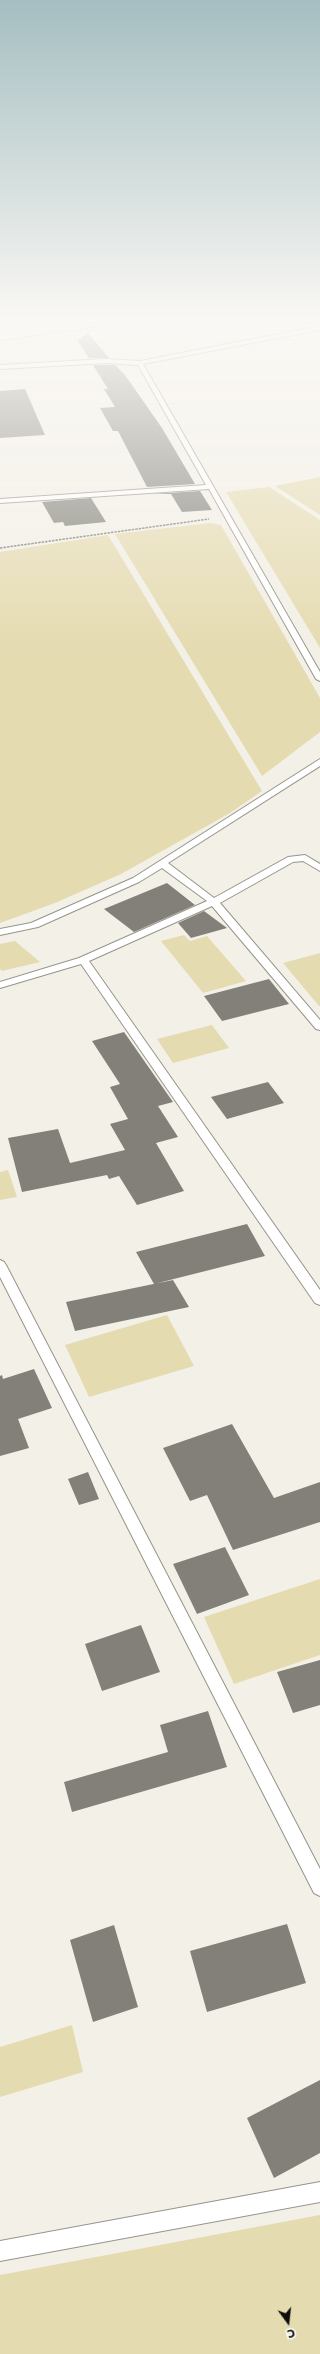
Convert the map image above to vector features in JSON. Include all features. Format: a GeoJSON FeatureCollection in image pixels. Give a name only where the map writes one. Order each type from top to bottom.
{"type":"FeatureCollection","features":[{"type":"Feature","properties":{"kind":"lane"},"geometry":{"type":"LineString","coordinates":[[179,432],[226,517],[320,679]]}},
{"type":"Feature","properties":{"kind":"lane"},"geometry":{"type":"LineString","coordinates":[[0,501],[210,487]]}},
{"type":"Feature","properties":{"kind":"lane"},"geometry":{"type":"LineString","coordinates":[[0,932],[34,925],[136,880],[318,766]]}},
{"type":"Feature","properties":{"kind":"lane"},"geometry":{"type":"LineString","coordinates":[[0,985],[83,960],[214,902],[291,859],[305,858],[312,860],[320,868]]}},
{"type":"Feature","properties":{"kind":"lane"},"geometry":{"type":"LineString","coordinates":[[163,864],[214,902],[320,1027]]}},
{"type":"Feature","properties":{"kind":"lane"},"geometry":{"type":"LineString","coordinates":[[83,960],[320,1300]]}},
{"type":"Feature","properties":{"kind":"lane"},"geometry":{"type":"LineString","coordinates":[[0,1265],[320,1887]]}},
{"type":"Feature","properties":{"kind":"lane"},"geometry":{"type":"LineString","coordinates":[[0,2251],[320,2192]]}},
{"type":"Feature","properties":{"kind":"path"},"geometry":{"type":"LineString","coordinates":[[0,548],[226,517]]}},
{"type":"Feature","properties":{"kind":"shaded area"},"geometry":{"type":"Polygon","coordinates":[[[320,477],[320,515],[275,486],[320,477]]]}},
{"type":"Feature","properties":{"kind":"shaded area"},"geometry":{"type":"Polygon","coordinates":[[[269,487],[320,520],[320,648],[226,492],[269,487]]]}},
{"type":"Feature","properties":{"kind":"shaded area"},"geometry":{"type":"Polygon","coordinates":[[[210,523],[221,525],[320,698],[320,732],[262,776],[115,534],[210,523]]]}},
{"type":"Feature","properties":{"kind":"shaded area"},"geometry":{"type":"Polygon","coordinates":[[[108,535],[262,791],[230,813],[121,874],[55,903],[0,923],[0,552],[108,535]]]}},
{"type":"Feature","properties":{"kind":"shaded area"},"geometry":{"type":"Polygon","coordinates":[[[184,935],[190,941],[207,936],[246,981],[203,993],[161,941],[184,935]]]}},
{"type":"Feature","properties":{"kind":"shaded area"},"geometry":{"type":"Polygon","coordinates":[[[15,941],[40,962],[2,971],[0,969],[0,944],[15,941]]]}},
{"type":"Feature","properties":{"kind":"shaded area"},"geometry":{"type":"Polygon","coordinates":[[[320,953],[320,1006],[319,1006],[283,963],[320,953]]]}},
{"type":"Feature","properties":{"kind":"shaded area"},"geometry":{"type":"Polygon","coordinates":[[[212,1025],[229,1048],[173,1063],[157,1039],[212,1025]]]}},
{"type":"Feature","properties":{"kind":"shaded area"},"geometry":{"type":"Polygon","coordinates":[[[8,1170],[17,1197],[0,1200],[0,1172],[8,1170]]]}},
{"type":"Feature","properties":{"kind":"shaded area"},"geometry":{"type":"Polygon","coordinates":[[[167,1315],[194,1366],[89,1397],[65,1345],[167,1315]]]}},
{"type":"Feature","properties":{"kind":"shaded area"},"geometry":{"type":"Polygon","coordinates":[[[320,1579],[320,1655],[234,1684],[204,1617],[320,1579]]]}},
{"type":"Feature","properties":{"kind":"shaded area"},"geometry":{"type":"Polygon","coordinates":[[[72,2025],[83,2072],[0,2097],[0,2047],[72,2025]]]}},
{"type":"Feature","properties":{"kind":"shaded area"},"geometry":{"type":"Polygon","coordinates":[[[320,2215],[320,2354],[0,2354],[0,2275],[320,2215]]]}},
{"type":"Feature","properties":{"kind":"building"},"geometry":{"type":"Polygon","coordinates":[[[0,432],[44,432],[45,435],[0,438],[0,432]]]}},
{"type":"Feature","properties":{"kind":"building"},"geometry":{"type":"Polygon","coordinates":[[[118,432],[164,432],[195,484],[147,487],[118,432]]]}},
{"type":"Feature","properties":{"kind":"building"},"geometry":{"type":"Polygon","coordinates":[[[200,491],[212,510],[182,512],[171,494],[151,494],[200,491]]]}},
{"type":"Feature","properties":{"kind":"building"},"geometry":{"type":"Polygon","coordinates":[[[91,498],[106,522],[65,526],[63,522],[54,523],[42,502],[91,498]]]}},
{"type":"Feature","properties":{"kind":"building"},"geometry":{"type":"Polygon","coordinates":[[[167,883],[195,905],[134,932],[104,909],[167,883]]]}},
{"type":"Feature","properties":{"kind":"building"},"geometry":{"type":"Polygon","coordinates":[[[204,911],[227,928],[191,938],[178,923],[204,911]]]}},
{"type":"Feature","properties":{"kind":"building"},"geometry":{"type":"Polygon","coordinates":[[[269,979],[289,1004],[222,1021],[204,996],[269,979]]]}},
{"type":"Feature","properties":{"kind":"building"},"geometry":{"type":"Polygon","coordinates":[[[124,1032],[173,1102],[158,1106],[178,1137],[156,1143],[184,1191],[137,1205],[119,1176],[109,1179],[107,1175],[22,1192],[8,1138],[58,1129],[70,1163],[125,1150],[110,1124],[128,1119],[110,1087],[120,1084],[92,1041],[124,1032]]]}},
{"type":"Feature","properties":{"kind":"building"},"geometry":{"type":"Polygon","coordinates":[[[268,1082],[284,1103],[227,1119],[211,1097],[268,1082]]]}},
{"type":"Feature","properties":{"kind":"building"},"geometry":{"type":"Polygon","coordinates":[[[247,1224],[265,1256],[154,1284],[136,1252],[247,1224]]]}},
{"type":"Feature","properties":{"kind":"building"},"geometry":{"type":"Polygon","coordinates":[[[173,1280],[189,1307],[75,1331],[66,1302],[173,1280]]]}},
{"type":"Feature","properties":{"kind":"building"},"geometry":{"type":"Polygon","coordinates":[[[34,1369],[52,1408],[18,1419],[29,1448],[0,1456],[0,1376],[2,1375],[3,1379],[34,1369]]]}},
{"type":"Feature","properties":{"kind":"building"},"geometry":{"type":"Polygon","coordinates":[[[232,1424],[274,1498],[320,1482],[320,1522],[233,1550],[207,1495],[190,1501],[163,1448],[232,1424]]]}},
{"type":"Feature","properties":{"kind":"building"},"geometry":{"type":"Polygon","coordinates":[[[88,1472],[99,1499],[79,1505],[68,1479],[88,1472]]]}},
{"type":"Feature","properties":{"kind":"building"},"geometry":{"type":"Polygon","coordinates":[[[225,1547],[249,1595],[197,1614],[173,1564],[225,1547]]]}},
{"type":"Feature","properties":{"kind":"building"},"geometry":{"type":"Polygon","coordinates":[[[141,1625],[160,1672],[102,1691],[85,1644],[141,1625]]]}},
{"type":"Feature","properties":{"kind":"building"},"geometry":{"type":"Polygon","coordinates":[[[320,1660],[320,1705],[293,1713],[277,1672],[320,1660]]]}},
{"type":"Feature","properties":{"kind":"building"},"geometry":{"type":"Polygon","coordinates":[[[208,1711],[227,1767],[72,1812],[64,1782],[168,1752],[160,1725],[208,1711]]]}},
{"type":"Feature","properties":{"kind":"building"},"geometry":{"type":"Polygon","coordinates":[[[287,1924],[306,1983],[207,2012],[190,1951],[287,1924]]]}},
{"type":"Feature","properties":{"kind":"building"},"geometry":{"type":"Polygon","coordinates":[[[114,1925],[138,2007],[93,2022],[70,1940],[114,1925]]]}},
{"type":"Feature","properties":{"kind":"building"},"geometry":{"type":"Polygon","coordinates":[[[320,2080],[320,2153],[274,2178],[247,2118],[320,2080]]]}}]}
